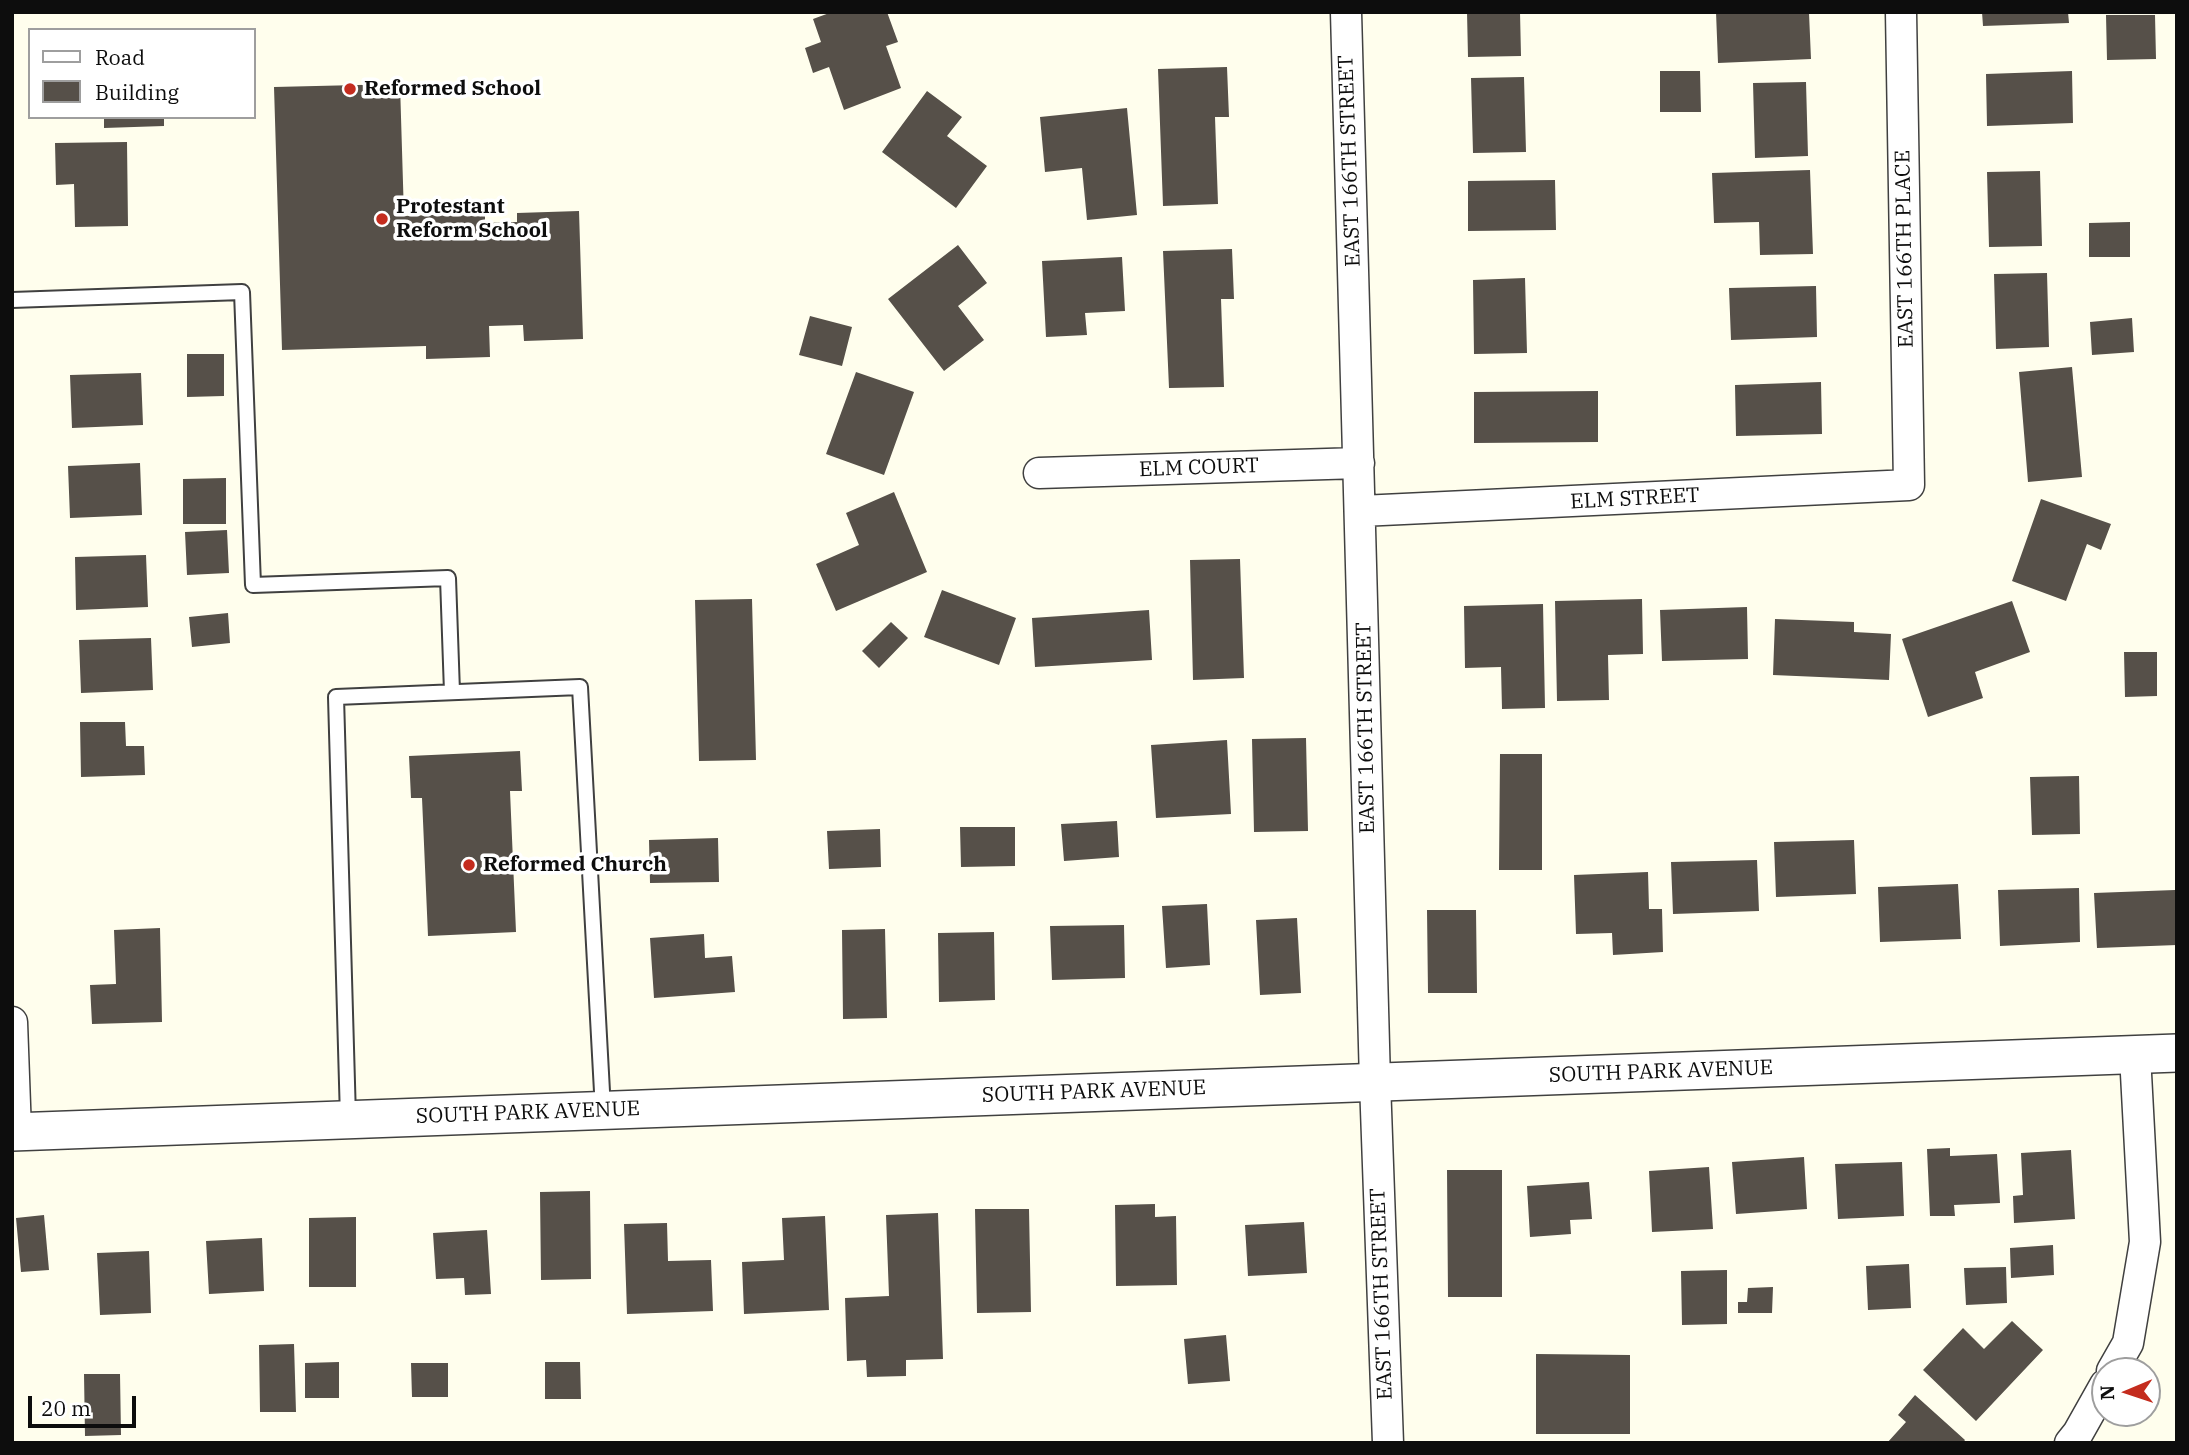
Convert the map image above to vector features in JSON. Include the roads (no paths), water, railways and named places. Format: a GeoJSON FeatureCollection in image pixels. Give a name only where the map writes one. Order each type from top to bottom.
{"type":"FeatureCollection","features":[{"type":"Feature","properties":{"kind":"street","name":"EAST 166TH STREET"},"geometry":{"type":"LineString","coordinates":[[1346,12],[1374,1082],[1388,1443]]}},
{"type":"Feature","properties":{"kind":"street","name":"EAST 166TH PLACE"},"geometry":{"type":"LineString","coordinates":[[1901,12],[1909,485]]}},
{"type":"Feature","properties":{"kind":"street","name":"ELM COURT"},"geometry":{"type":"LineString","coordinates":[[1039,473],[1359,463]]}},
{"type":"Feature","properties":{"kind":"street","name":"ELM STREET"},"geometry":{"type":"LineString","coordinates":[[1361,511],[1909,485]]}},
{"type":"Feature","properties":{"kind":"street"},"geometry":{"type":"LineString","coordinates":[[12,1022],[14,1132]]}},
{"type":"Feature","properties":{"kind":"street","name":"SOUTH PARK AVENUE"},"geometry":{"type":"LineString","coordinates":[[14,1132],[2177,1053]]}},
{"type":"Feature","properties":{"kind":"street"},"geometry":{"type":"LineString","coordinates":[[2120,1357],[2128,1343],[2145,1242],[2135,1055]]}},
{"type":"Feature","properties":{"kind":"street"},"geometry":{"type":"LineString","coordinates":[[2070,1443],[2091,1410]]}},
{"type":"Feature","properties":{"kind":"lane"},"geometry":{"type":"LineString","coordinates":[[12,300],[242,292],[253,585],[448,578],[452,692]]}},
{"type":"Feature","properties":{"kind":"lane"},"geometry":{"type":"LineString","coordinates":[[348,1120],[336,697],[452,692],[580,687],[603,1110]]}},
{"type":"Feature","properties":{"kind":"place","name":"Reformed School"},"geometry":{"type":"Point","coordinates":[350,89]}},
{"type":"Feature","properties":{"kind":"place","name":"Protestant Reform School"},"geometry":{"type":"Point","coordinates":[382,219]}},
{"type":"Feature","properties":{"kind":"place","name":"Reformed Church"},"geometry":{"type":"Point","coordinates":[469,865]}}]}
